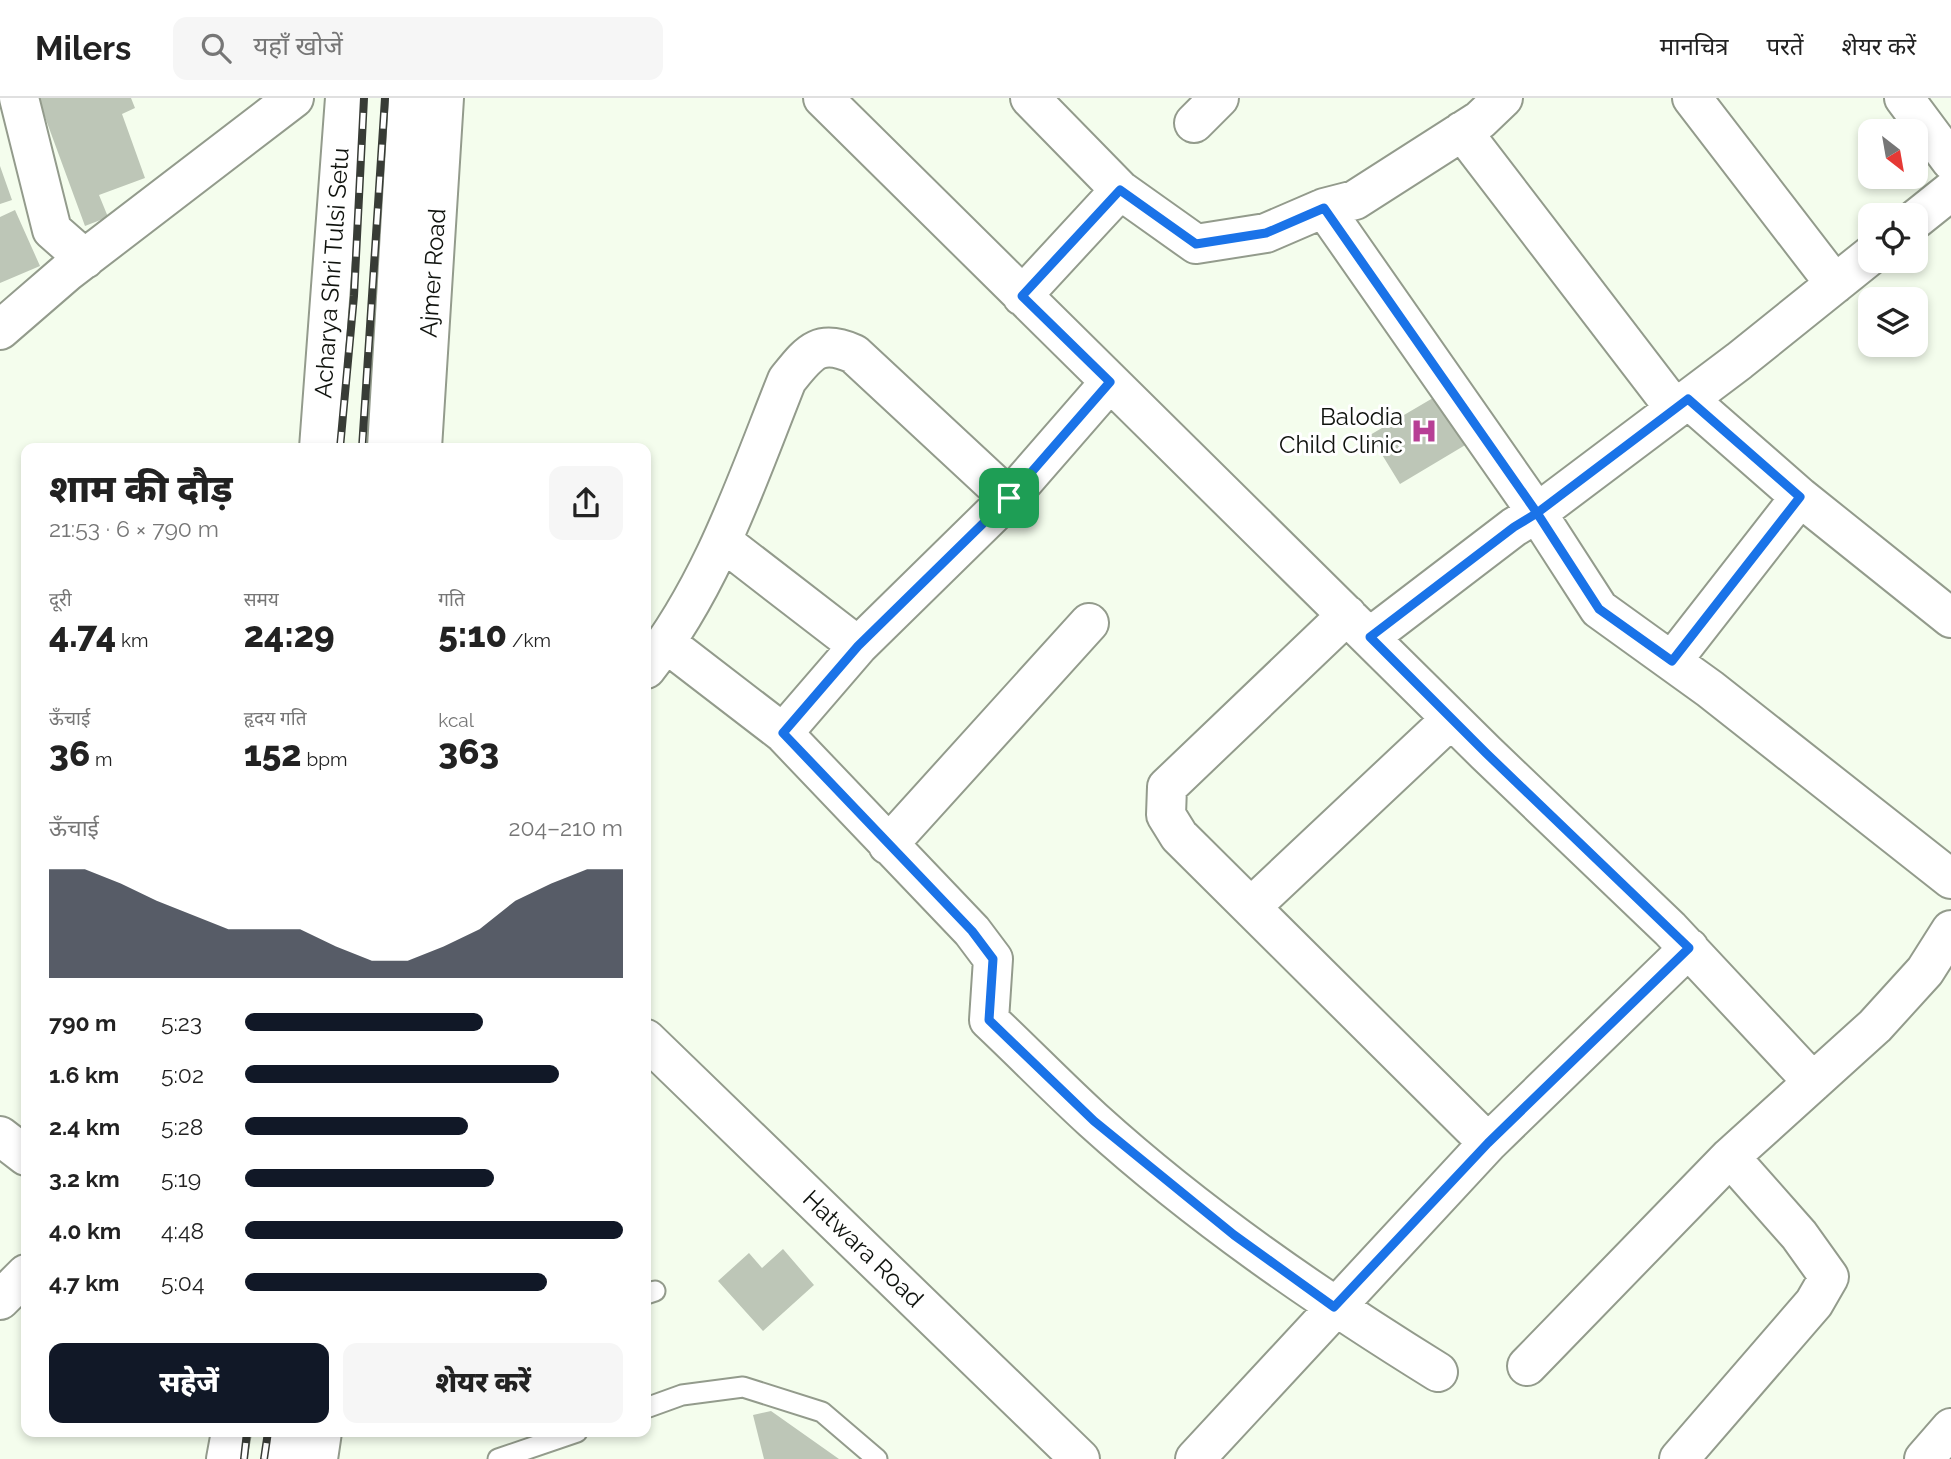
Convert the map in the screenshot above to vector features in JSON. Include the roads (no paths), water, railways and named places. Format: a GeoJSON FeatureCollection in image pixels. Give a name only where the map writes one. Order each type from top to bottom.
{"type":"FeatureCollection","features":[{"type":"Feature","properties":{"kind":"main road"},"geometry":{"type":"LineString","coordinates":[[19,98],[52,230],[85,259]]}},
{"type":"Feature","properties":{"kind":"main road"},"geometry":{"type":"LineString","coordinates":[[0,330],[85,259],[294,98]]}},
{"type":"Feature","properties":{"kind":"main road"},"geometry":{"type":"LineString","coordinates":[[301,443],[323,173],[326,98]]}},
{"type":"Feature","properties":{"kind":"main road","name":"Acharya Shri Tulsi Setu"},"geometry":{"type":"LineString","coordinates":[[319,443],[345,98]]}},
{"type":"Feature","properties":{"kind":"main road"},"geometry":{"type":"LineString","coordinates":[[387,443],[408,98]]}},
{"type":"Feature","properties":{"kind":"main road","name":"Ajmer Road"},"geometry":{"type":"LineString","coordinates":[[422,443],[444,98]]}},
{"type":"Feature","properties":{"kind":"main road"},"geometry":{"type":"LineString","coordinates":[[824,98],[1451,719],[1689,948],[1813,1082]]}},
{"type":"Feature","properties":{"kind":"main road"},"geometry":{"type":"LineString","coordinates":[[1030,98],[1120,190],[1196,244],[1266,233],[1324,208],[1355,200],[1480,120],[1503,98]]}},
{"type":"Feature","properties":{"kind":"main road"},"geometry":{"type":"LineString","coordinates":[[1692,98],[1835,284]]}},
{"type":"Feature","properties":{"kind":"main road"},"geometry":{"type":"LineString","coordinates":[[1904,98],[1951,161]]}},
{"type":"Feature","properties":{"kind":"main road"},"geometry":{"type":"LineString","coordinates":[[1462,131],[1682,404],[1951,618]]}},
{"type":"Feature","properties":{"kind":"main road"},"geometry":{"type":"LineString","coordinates":[[1022,296],[1120,190]]}},
{"type":"Feature","properties":{"kind":"main road"},"geometry":{"type":"LineString","coordinates":[[1928,209],[1951,191]]}},
{"type":"Feature","properties":{"kind":"main road"},"geometry":{"type":"LineString","coordinates":[[1324,208],[1537,513],[1599,609],[1672,661],[1951,879]]}},
{"type":"Feature","properties":{"kind":"main road"},"geometry":{"type":"LineString","coordinates":[[1488,1143],[1179,836],[1166,815],[1167,787],[1359,626],[1537,513],[1682,404],[1858,265]]}},
{"type":"Feature","properties":{"kind":"main road"},"geometry":{"type":"LineString","coordinates":[[1009,498],[854,354],[830,345],[821,348],[802,362],[786,380],[722,541],[674,632],[656,656],[783,733],[972,931],[993,959],[989,1020],[1094,1121],[1234,1235],[1334,1307],[1438,1372]]}},
{"type":"Feature","properties":{"kind":"main road"},"geometry":{"type":"LineString","coordinates":[[783,733],[858,646],[1009,498],[1110,382]]}},
{"type":"Feature","properties":{"kind":"main road"},"geometry":{"type":"LineString","coordinates":[[1672,661],[1800,497]]}},
{"type":"Feature","properties":{"kind":"main road"},"geometry":{"type":"LineString","coordinates":[[722,541],[858,646]]}},
{"type":"Feature","properties":{"kind":"main road"},"geometry":{"type":"LineString","coordinates":[[888,845],[1089,623]]}},
{"type":"Feature","properties":{"kind":"main road"},"geometry":{"type":"LineString","coordinates":[[1251,908],[1451,719]]}},
{"type":"Feature","properties":{"kind":"main road"},"geometry":{"type":"LineString","coordinates":[[1527,1366],[1730,1157],[1875,1026],[1924,971],[1951,930]]}},
{"type":"Feature","properties":{"kind":"main road"},"geometry":{"type":"LineString","coordinates":[[1195,1459],[1488,1143],[1689,948]]}},
{"type":"Feature","properties":{"kind":"main road","name":"Hatwara Road"},"geometry":{"type":"LineString","coordinates":[[651,1044],[1080,1459]]}},
{"type":"Feature","properties":{"kind":"main road"},"geometry":{"type":"LineString","coordinates":[[0,1136],[21,1152]]}},
{"type":"Feature","properties":{"kind":"main road"},"geometry":{"type":"LineString","coordinates":[[1679,1459],[1814,1303],[1829,1277],[1799,1234],[1730,1157]]}},
{"type":"Feature","properties":{"kind":"main road"},"geometry":{"type":"LineString","coordinates":[[0,1300],[21,1279]]}},
{"type":"Feature","properties":{"kind":"main road"},"geometry":{"type":"LineString","coordinates":[[1924,1459],[1951,1428]]}},
{"type":"Feature","properties":{"kind":"main road"},"geometry":{"type":"LineString","coordinates":[[210,1459],[213,1437]]}},
{"type":"Feature","properties":{"kind":"main road"},"geometry":{"type":"LineString","coordinates":[[226,1459],[230,1437]]}},
{"type":"Feature","properties":{"kind":"main road"},"geometry":{"type":"LineString","coordinates":[[282,1459],[285,1437]]}},
{"type":"Feature","properties":{"kind":"main road"},"geometry":{"type":"LineString","coordinates":[[318,1459],[321,1437]]}},
{"type":"Feature","properties":{"kind":"lane"},"geometry":{"type":"LineString","coordinates":[[651,1406],[682,1395],[743,1387],[822,1412],[877,1459]]}},
{"type":"Feature","properties":{"kind":"lane"},"geometry":{"type":"LineString","coordinates":[[498,1459],[562,1437]]}},
{"type":"Feature","properties":{"kind":"railway"},"geometry":{"type":"LineString","coordinates":[[340,443],[354,296],[364,98]]}},
{"type":"Feature","properties":{"kind":"railway"},"geometry":{"type":"LineString","coordinates":[[362,443],[385,98]]}},
{"type":"Feature","properties":{"kind":"railway"},"geometry":{"type":"LineString","coordinates":[[244,1459],[246,1437]]}},
{"type":"Feature","properties":{"kind":"railway"},"geometry":{"type":"LineString","coordinates":[[264,1459],[267,1437]]}},
{"type":"Feature","properties":{"kind":"place","name":"Balodia Child Clinic"},"geometry":{"type":"Point","coordinates":[1424,431]}}]}
